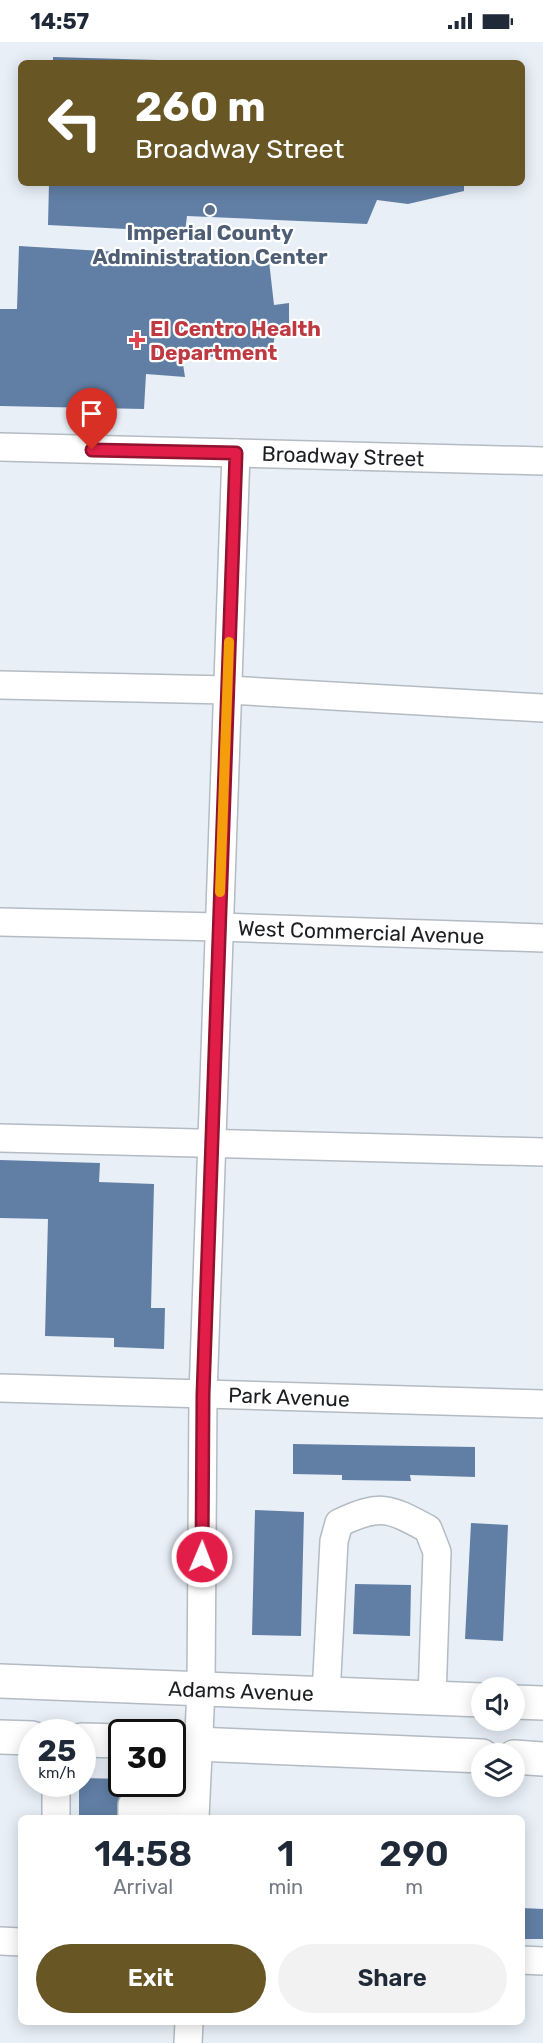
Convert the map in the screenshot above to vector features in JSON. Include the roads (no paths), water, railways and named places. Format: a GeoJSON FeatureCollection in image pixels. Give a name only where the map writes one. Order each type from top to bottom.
{"type":"FeatureCollection","features":[{"type":"Feature","properties":{"kind":"main road","name":"Adams Avenue"},"geometry":{"type":"LineString","coordinates":[[0,1681],[471,1700]]}},
{"type":"Feature","properties":{"kind":"main road"},"geometry":{"type":"LineString","coordinates":[[525,1702],[543,1703]]}},
{"type":"Feature","properties":{"kind":"main road"},"geometry":{"type":"LineString","coordinates":[[0,1737],[18,1738]]}},
{"type":"Feature","properties":{"kind":"main road"},"geometry":{"type":"LineString","coordinates":[[186,1744],[471,1756]]}},
{"type":"Feature","properties":{"kind":"main road"},"geometry":{"type":"LineString","coordinates":[[525,1757],[543,1758]]}},
{"type":"Feature","properties":{"kind":"street","name":"Broadway Street"},"geometry":{"type":"LineString","coordinates":[[0,447],[543,461]]}},
{"type":"Feature","properties":{"kind":"street"},"geometry":{"type":"LineString","coordinates":[[186,1741],[201,1690],[203,1395],[236,453]]}},
{"type":"Feature","properties":{"kind":"street"},"geometry":{"type":"LineString","coordinates":[[0,685],[228,690],[543,708]]}},
{"type":"Feature","properties":{"kind":"street","name":"West Commercial Avenue"},"geometry":{"type":"LineString","coordinates":[[0,922],[543,938]]}},
{"type":"Feature","properties":{"kind":"street"},"geometry":{"type":"LineString","coordinates":[[0,1138],[543,1152]]}},
{"type":"Feature","properties":{"kind":"street","name":"Park Avenue"},"geometry":{"type":"LineString","coordinates":[[0,1388],[543,1404]]}},
{"type":"Feature","properties":{"kind":"street"},"geometry":{"type":"LineString","coordinates":[[326,1695],[334,1541],[339,1523],[356,1514],[381,1509],[401,1515],[428,1529],[437,1552],[432,1698]]}},
{"type":"Feature","properties":{"kind":"street"},"geometry":{"type":"LineString","coordinates":[[132,1815],[132,1805],[195,1813],[186,1751]]}},
{"type":"Feature","properties":{"kind":"street"},"geometry":{"type":"LineString","coordinates":[[56,1797],[56,1815]]}},
{"type":"Feature","properties":{"kind":"street"},"geometry":{"type":"LineString","coordinates":[[0,1941],[18,1942]]}},
{"type":"Feature","properties":{"kind":"street"},"geometry":{"type":"LineString","coordinates":[[525,1960],[543,1961]]}},
{"type":"Feature","properties":{"kind":"street"},"geometry":{"type":"LineString","coordinates":[[188,2043],[189,2025]]}},
{"type":"Feature","properties":{"kind":"place","name":"Imperial County Administration Center"},"geometry":{"type":"Point","coordinates":[210,210]}},
{"type":"Feature","properties":{"kind":"place","name":"El Centro Health Department"},"geometry":{"type":"Point","coordinates":[137,340]}}]}
